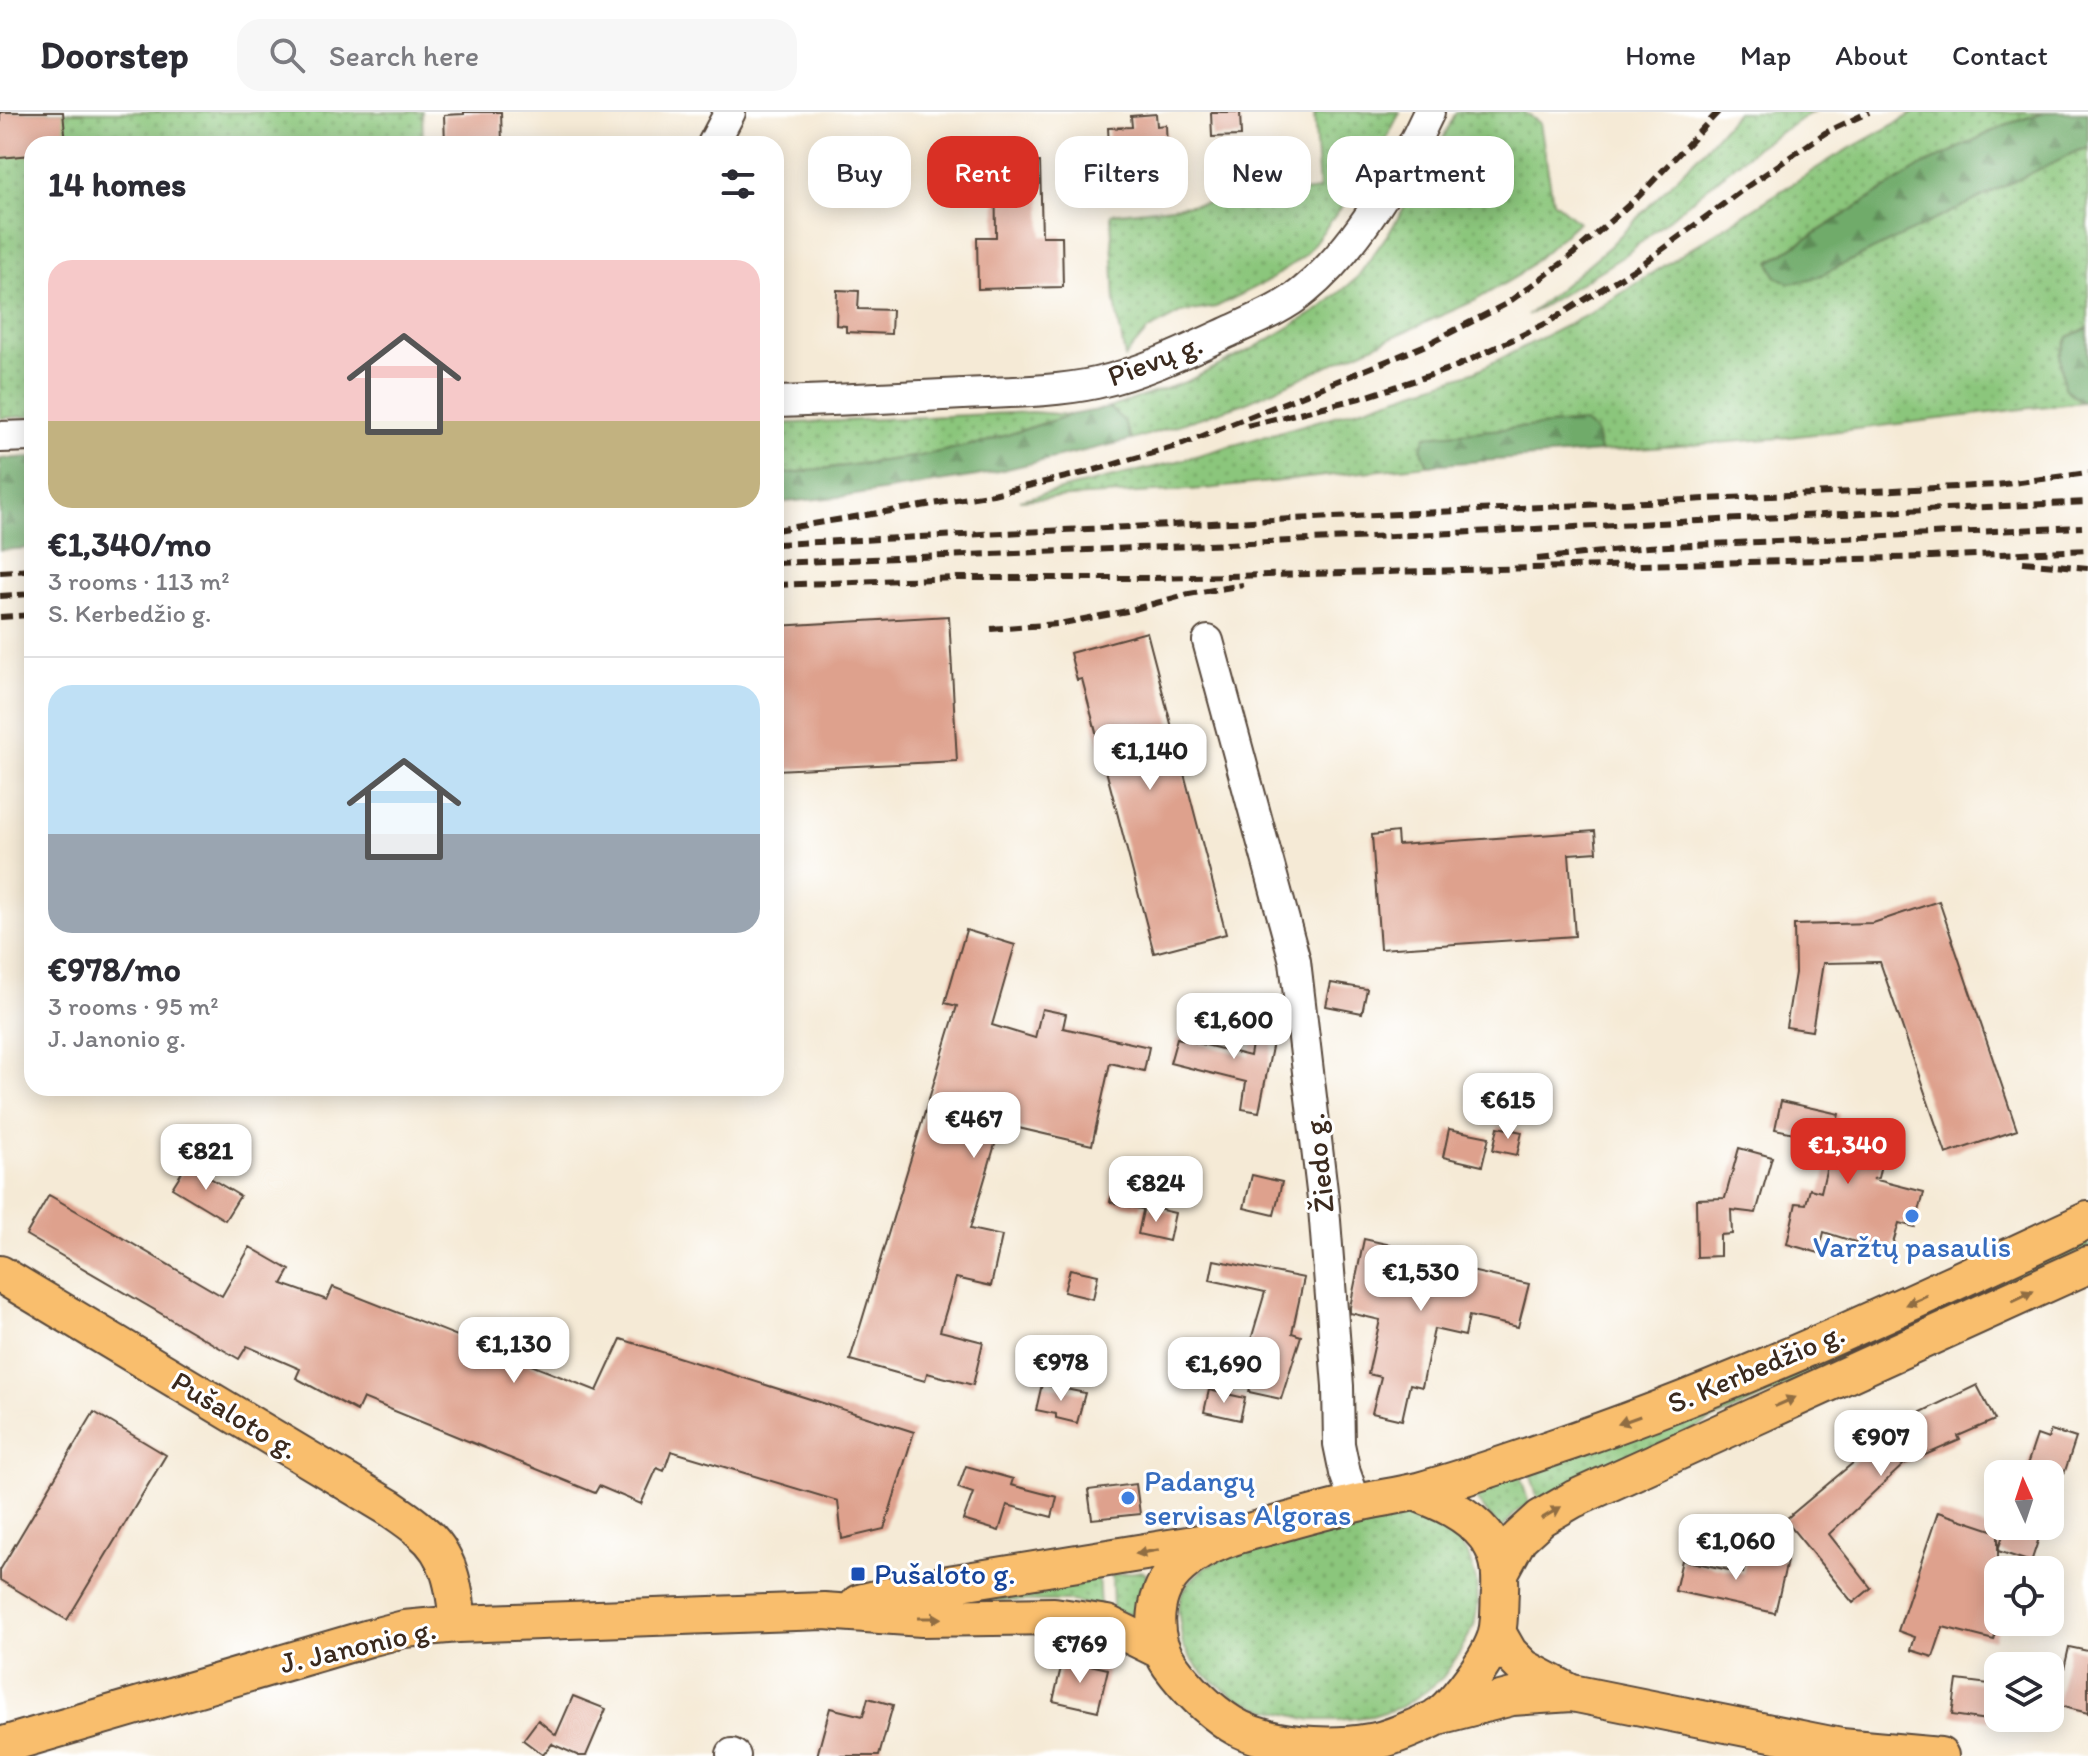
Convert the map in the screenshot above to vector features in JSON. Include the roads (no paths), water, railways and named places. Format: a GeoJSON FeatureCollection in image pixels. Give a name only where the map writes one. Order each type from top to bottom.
{"type":"FeatureCollection","features":[{"type":"Feature","properties":{"kind":"main road","name":"S. Kerbedžio g."},"geometry":{"type":"LineString","coordinates":[[1223,1539],[1415,1492],[1521,1459],[1712,1389],[2088,1220]]}},
{"type":"Feature","properties":{"kind":"main road","name":"S. Kerbedžio g."},"geometry":{"type":"LineString","coordinates":[[1501,1571],[1519,1538],[1541,1518],[1574,1499],[2088,1265]]}},
{"type":"Feature","properties":{"kind":"main road","name":"Pušaloto g."},"geometry":{"type":"LineString","coordinates":[[0,1274],[390,1508],[424,1532],[447,1563],[455,1590],[458,1624]]}},
{"type":"Feature","properties":{"kind":"main road"},"geometry":{"type":"LineString","coordinates":[[1415,1492],[1460,1512],[1474,1524],[1496,1552],[1501,1571],[1497,1632],[1488,1656],[1438,1716]]}},
{"type":"Feature","properties":{"kind":"main road"},"geometry":{"type":"LineString","coordinates":[[1223,1539],[1179,1566],[1164,1588],[1156,1613],[1157,1631],[1160,1650],[1171,1667],[1236,1740],[1255,1735],[1296,1743],[1336,1744],[1358,1749],[1438,1716],[1512,1697],[1572,1693],[1855,1752],[1940,1756]]}},
{"type":"Feature","properties":{"kind":"main road","name":"J. Janonio g."},"geometry":{"type":"LineString","coordinates":[[824,1611],[918,1589],[1223,1539]]}},
{"type":"Feature","properties":{"kind":"main road","name":"J. Janonio g."},"geometry":{"type":"LineString","coordinates":[[0,1746],[369,1638],[404,1629],[458,1624],[824,1611],[922,1618],[1054,1616],[1107,1624],[1160,1650]]}},
{"type":"Feature","properties":{"kind":"main road"},"geometry":{"type":"LineString","coordinates":[[1497,1632],[1509,1653],[1524,1668],[1572,1693]]}},
{"type":"Feature","properties":{"kind":"street"},"geometry":{"type":"LineString","coordinates":[[717,136],[730,112]]}},
{"type":"Feature","properties":{"kind":"street","name":"Pievų g."},"geometry":{"type":"LineString","coordinates":[[784,402],[1021,392],[1095,383],[1137,371],[1203,343],[1262,316],[1304,292],[1334,262],[1362,227],[1389,185],[1429,112]]}},
{"type":"Feature","properties":{"kind":"street"},"geometry":{"type":"LineString","coordinates":[[0,437],[24,436]]}},
{"type":"Feature","properties":{"kind":"street","name":"Žiedo g."},"geometry":{"type":"LineString","coordinates":[[1208,641],[1295,961],[1324,1208],[1338,1386],[1339,1444],[1356,1504]]}},
{"type":"Feature","properties":{"kind":"railway"},"geometry":{"type":"LineString","coordinates":[[784,529],[993,494],[1088,472],[1183,444],[1426,345],[1506,304],[1565,261],[1639,196],[1718,112]]}},
{"type":"Feature","properties":{"kind":"railway"},"geometry":{"type":"LineString","coordinates":[[1247,426],[1368,396],[1455,367],[1545,324],[1641,265],[1825,133],[1869,112]]}},
{"type":"Feature","properties":{"kind":"railway"},"geometry":{"type":"LineString","coordinates":[[784,544],[1997,485],[2088,473]]}},
{"type":"Feature","properties":{"kind":"railway"},"geometry":{"type":"LineString","coordinates":[[784,563],[2088,502]]}},
{"type":"Feature","properties":{"kind":"railway"},"geometry":{"type":"LineString","coordinates":[[1537,559],[1648,547],[2082,527]]}},
{"type":"Feature","properties":{"kind":"railway"},"geometry":{"type":"LineString","coordinates":[[784,585],[956,578],[1153,578],[1462,570],[2088,550]]}},
{"type":"Feature","properties":{"kind":"railway"},"geometry":{"type":"LineString","coordinates":[[2023,562],[2088,568]]}},
{"type":"Feature","properties":{"kind":"railway"},"geometry":{"type":"LineString","coordinates":[[0,572],[24,570]]}},
{"type":"Feature","properties":{"kind":"railway"},"geometry":{"type":"LineString","coordinates":[[991,629],[1058,624],[1243,585]]}},
{"type":"Feature","properties":{"kind":"railway"},"geometry":{"type":"LineString","coordinates":[[0,596],[24,594]]}},
{"type":"Feature","properties":{"kind":"railway"},"geometry":{"type":"LineString","coordinates":[[0,617],[24,616]]}},
{"type":"Feature","properties":{"kind":"place","name":"Varžtų pasaulis"},"geometry":{"type":"Point","coordinates":[1912,1216]}},
{"type":"Feature","properties":{"kind":"place","name":"Padangų servisas Algoras"},"geometry":{"type":"Point","coordinates":[1128,1498]}},
{"type":"Feature","properties":{"kind":"place","name":"Pušaloto g."},"geometry":{"type":"Point","coordinates":[858,1574]}}]}
